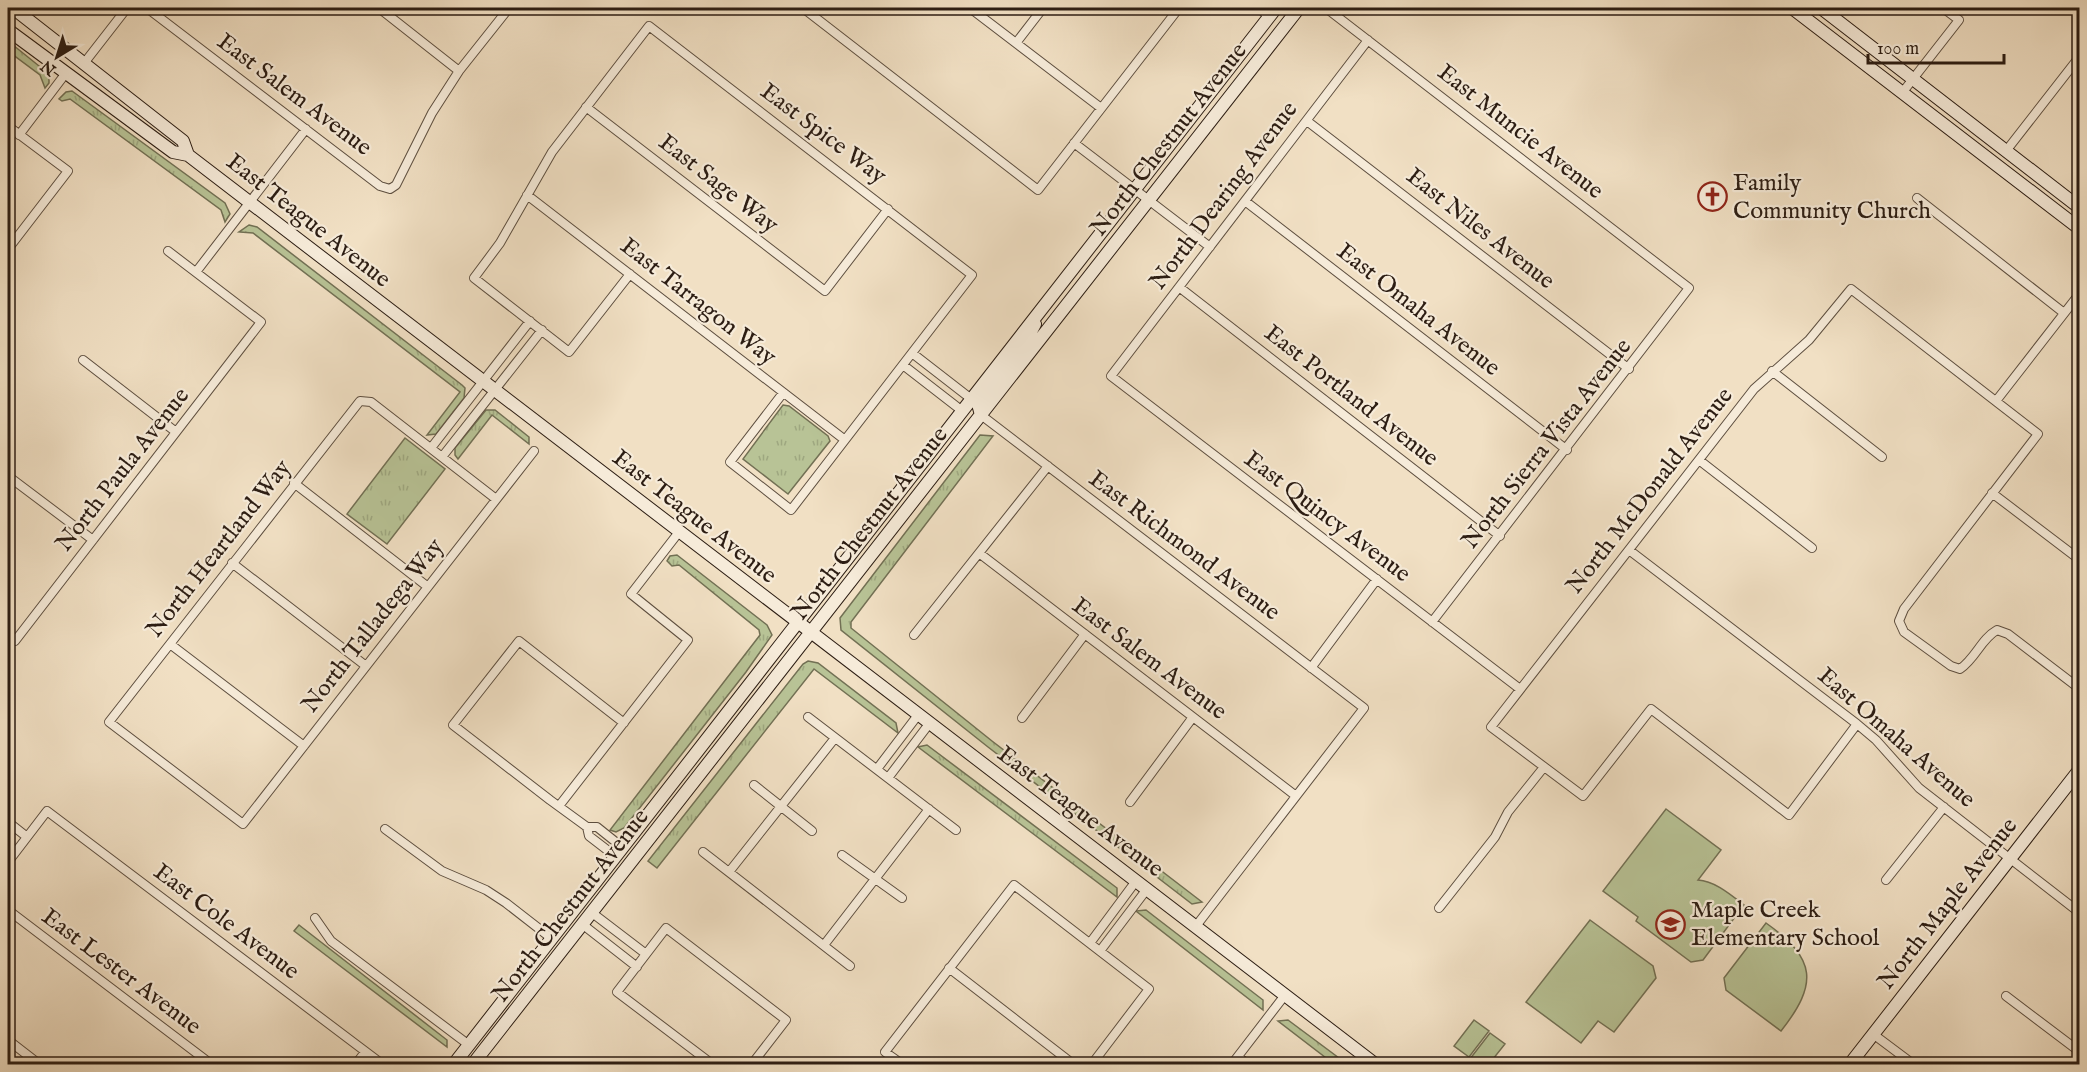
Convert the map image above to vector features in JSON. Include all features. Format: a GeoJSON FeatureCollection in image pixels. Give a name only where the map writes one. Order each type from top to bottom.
{"type":"FeatureCollection","features":[{"type":"Feature","properties":{"kind":"main road","name":"East Teague Avenue"},"geometry":{"type":"LineString","coordinates":[[13,8],[85,62],[183,141],[188,155]]}},
{"type":"Feature","properties":{"kind":"main road","name":"North Chestnut Avenue"},"geometry":{"type":"LineString","coordinates":[[473,1065],[1299,8]]}},
{"type":"Feature","properties":{"kind":"main road"},"geometry":{"type":"LineString","coordinates":[[1792,8],[2079,229]]}},
{"type":"Feature","properties":{"kind":"main road"},"geometry":{"type":"LineString","coordinates":[[1821,8],[2079,208]]}},
{"type":"Feature","properties":{"kind":"main road","name":"North Chestnut Avenue"},"geometry":{"type":"LineString","coordinates":[[454,1065],[1133,188],[1273,12]]}},
{"type":"Feature","properties":{"kind":"main road","name":"East Teague Avenue"},"geometry":{"type":"LineString","coordinates":[[8,30],[173,152],[188,155],[1375,1065]]}},
{"type":"Feature","properties":{"kind":"main road"},"geometry":{"type":"LineString","coordinates":[[981,415],[978,405],[1023,347],[1051,294]]}},
{"type":"Feature","properties":{"kind":"main road","name":"North Maple Avenue"},"geometry":{"type":"LineString","coordinates":[[1850,1065],[2079,771]]}},
{"type":"Feature","properties":{"kind":"main road"},"geometry":{"type":"LineString","coordinates":[[582,924],[591,903],[623,861],[624,851],[618,851]]}},
{"type":"Feature","properties":{"kind":"main road"},"geometry":{"type":"LineString","coordinates":[[464,1065],[469,1058],[469,1045]]}},
{"type":"Feature","properties":{"kind":"street"},"geometry":{"type":"LineString","coordinates":[[85,62],[127,8]]}},
{"type":"Feature","properties":{"kind":"street","name":"East Salem Avenue"},"geometry":{"type":"LineString","coordinates":[[147,8],[380,186],[390,189],[396,185],[432,113],[459,71]]}},
{"type":"Feature","properties":{"kind":"street"},"geometry":{"type":"LineString","coordinates":[[379,8],[459,71],[509,8]]}},
{"type":"Feature","properties":{"kind":"street"},"geometry":{"type":"LineString","coordinates":[[803,8],[1038,190],[1179,8]]}},
{"type":"Feature","properties":{"kind":"street"},"geometry":{"type":"LineString","coordinates":[[970,8],[1101,108]]}},
{"type":"Feature","properties":{"kind":"street"},"geometry":{"type":"LineString","coordinates":[[1016,43],[1043,8]]}},
{"type":"Feature","properties":{"kind":"street"},"geometry":{"type":"LineString","coordinates":[[1258,8],[1273,12]]}},
{"type":"Feature","properties":{"kind":"street","name":"East Muncie Avenue"},"geometry":{"type":"LineString","coordinates":[[1326,8],[1689,288]]}},
{"type":"Feature","properties":{"kind":"street"},"geometry":{"type":"LineString","coordinates":[[1902,93],[1959,20],[1943,8]]}},
{"type":"Feature","properties":{"kind":"street","name":"East Spice Way"},"geometry":{"type":"LineString","coordinates":[[586,107],[649,26],[972,275],[912,353]]}},
{"type":"Feature","properties":{"kind":"street","name":"North Dearing Avenue"},"geometry":{"type":"LineString","coordinates":[[1111,376],[1368,40]]}},
{"type":"Feature","properties":{"kind":"street"},"geometry":{"type":"LineString","coordinates":[[2006,151],[2079,56]]}},
{"type":"Feature","properties":{"kind":"street"},"geometry":{"type":"LineString","coordinates":[[19,135],[66,73]]}},
{"type":"Feature","properties":{"kind":"street"},"geometry":{"type":"LineString","coordinates":[[586,107],[552,152],[500,243],[474,278],[569,352],[630,274]]}},
{"type":"Feature","properties":{"kind":"street","name":"East Sage Way"},"geometry":{"type":"LineString","coordinates":[[586,107],[825,291],[888,209]]}},
{"type":"Feature","properties":{"kind":"street","name":"East Niles Avenue"},"geometry":{"type":"LineString","coordinates":[[1307,121],[1629,369]]}},
{"type":"Feature","properties":{"kind":"street"},"geometry":{"type":"LineString","coordinates":[[8,126],[68,171],[8,249]]}},
{"type":"Feature","properties":{"kind":"street"},"geometry":{"type":"LineString","coordinates":[[168,250],[196,272],[306,129]]}},
{"type":"Feature","properties":{"kind":"street"},"geometry":{"type":"LineString","coordinates":[[1074,143],[1210,247]]}},
{"type":"Feature","properties":{"kind":"street","name":"East Tarragon Way"},"geometry":{"type":"LineString","coordinates":[[526,195],[845,440]]}},
{"type":"Feature","properties":{"kind":"street"},"geometry":{"type":"LineString","coordinates":[[1917,198],[2064,313]]}},
{"type":"Feature","properties":{"kind":"street","name":"East Omaha Avenue"},"geometry":{"type":"LineString","coordinates":[[1245,201],[1567,450]]}},
{"type":"Feature","properties":{"kind":"street","name":"North Paula Avenue"},"geometry":{"type":"LineString","coordinates":[[11,638],[93,540],[261,322],[196,272]]}},
{"type":"Feature","properties":{"kind":"street","name":"East Portland Avenue"},"geometry":{"type":"LineString","coordinates":[[1179,287],[1500,536]]}},
{"type":"Feature","properties":{"kind":"street","name":"North Sierra Vista Avenue"},"geometry":{"type":"LineString","coordinates":[[1432,622],[1567,450],[1689,288]]}},
{"type":"Feature","properties":{"kind":"street","name":"North McDonald Avenue"},"geometry":{"type":"LineString","coordinates":[[1544,767],[1491,727],[1754,389],[1809,340],[1851,289],[1996,401]]}},
{"type":"Feature","properties":{"kind":"street"},"geometry":{"type":"LineString","coordinates":[[2079,293],[1996,401],[2038,434],[1904,609],[1899,621],[1905,632],[1951,666],[1960,669],[1970,663],[1988,635],[1997,630],[2008,634],[2079,689]]}},
{"type":"Feature","properties":{"kind":"street"},"geometry":{"type":"LineString","coordinates":[[496,499],[431,448],[530,321]]}},
{"type":"Feature","properties":{"kind":"street"},"geometry":{"type":"LineString","coordinates":[[442,458],[542,330]]}},
{"type":"Feature","properties":{"kind":"street"},"geometry":{"type":"LineString","coordinates":[[506,352],[518,361]]}},
{"type":"Feature","properties":{"kind":"street"},"geometry":{"type":"LineString","coordinates":[[783,393],[730,462],[791,510],[912,353],[970,398]]}},
{"type":"Feature","properties":{"kind":"street"},"geometry":{"type":"LineString","coordinates":[[83,360],[176,432]]}},
{"type":"Feature","properties":{"kind":"street"},"geometry":{"type":"LineString","coordinates":[[903,365],[961,410]]}},
{"type":"Feature","properties":{"kind":"street"},"geometry":{"type":"LineString","coordinates":[[1772,371],[1882,457]]}},
{"type":"Feature","properties":{"kind":"street","name":"East Quincy Avenue"},"geometry":{"type":"LineString","coordinates":[[1111,376],[1520,689]]}},
{"type":"Feature","properties":{"kind":"street"},"geometry":{"type":"LineString","coordinates":[[937,391],[946,380]]}},
{"type":"Feature","properties":{"kind":"street","name":"North Heartland Way"},"geometry":{"type":"LineString","coordinates":[[243,824],[109,722],[360,400],[371,402],[431,448]]}},
{"type":"Feature","properties":{"kind":"street","name":"East Richmond Avenue"},"geometry":{"type":"LineString","coordinates":[[981,415],[1364,708],[1296,796]]}},
{"type":"Feature","properties":{"kind":"street"},"geometry":{"type":"LineString","coordinates":[[456,417],[467,426]]}},
{"type":"Feature","properties":{"kind":"street","name":"North Talladega Way"},"geometry":{"type":"LineString","coordinates":[[243,824],[534,451]]}},
{"type":"Feature","properties":{"kind":"street"},"geometry":{"type":"LineString","coordinates":[[1699,460],[1812,548]]}},
{"type":"Feature","properties":{"kind":"street"},"geometry":{"type":"LineString","coordinates":[[915,635],[1047,466]]}},
{"type":"Feature","properties":{"kind":"street"},"geometry":{"type":"LineString","coordinates":[[8,476],[93,540]]}},
{"type":"Feature","properties":{"kind":"street"},"geometry":{"type":"LineString","coordinates":[[294,483],[428,587]]}},
{"type":"Feature","properties":{"kind":"street"},"geometry":{"type":"LineString","coordinates":[[1992,493],[2079,560]]}},
{"type":"Feature","properties":{"kind":"street"},"geometry":{"type":"LineString","coordinates":[[559,806],[688,640],[631,594],[680,532]]}},
{"type":"Feature","properties":{"kind":"street","name":"East Omaha Avenue"},"geometry":{"type":"LineString","coordinates":[[1629,550],[1857,724],[1876,740],[1918,788],[2079,913]]}},
{"type":"Feature","properties":{"kind":"street","name":"East Salem Avenue"},"geometry":{"type":"LineString","coordinates":[[979,553],[1296,796]]}},
{"type":"Feature","properties":{"kind":"street"},"geometry":{"type":"LineString","coordinates":[[232,563],[366,666]]}},
{"type":"Feature","properties":{"kind":"street"},"geometry":{"type":"LineString","coordinates":[[1311,668],[1377,579]]}},
{"type":"Feature","properties":{"kind":"street"},"geometry":{"type":"LineString","coordinates":[[1022,718],[1084,634]]}},
{"type":"Feature","properties":{"kind":"street"},"geometry":{"type":"LineString","coordinates":[[618,851],[597,827],[587,827],[453,725],[519,641],[624,723]]}},
{"type":"Feature","properties":{"kind":"street"},"geometry":{"type":"LineString","coordinates":[[170,644],[304,746]]}},
{"type":"Feature","properties":{"kind":"street"},"geometry":{"type":"LineString","coordinates":[[1439,908],[1495,837],[1508,812],[1544,767],[1583,796],[1651,709],[1789,815],[1857,724]]}},
{"type":"Feature","properties":{"kind":"street"},"geometry":{"type":"LineString","coordinates":[[877,769],[918,715]]}},
{"type":"Feature","properties":{"kind":"street"},"geometry":{"type":"LineString","coordinates":[[808,717],[956,830]]}},
{"type":"Feature","properties":{"kind":"street"},"geometry":{"type":"LineString","coordinates":[[1130,802],[1193,717]]}},
{"type":"Feature","properties":{"kind":"street"},"geometry":{"type":"LineString","coordinates":[[888,778],[929,724]]}},
{"type":"Feature","properties":{"kind":"street"},"geometry":{"type":"LineString","coordinates":[[729,873],[835,738]]}},
{"type":"Feature","properties":{"kind":"street"},"geometry":{"type":"LineString","coordinates":[[893,747],[905,756]]}},
{"type":"Feature","properties":{"kind":"street"},"geometry":{"type":"LineString","coordinates":[[754,785],[812,831]]}},
{"type":"Feature","properties":{"kind":"street"},"geometry":{"type":"LineString","coordinates":[[1196,926],[1296,796]]}},
{"type":"Feature","properties":{"kind":"street"},"geometry":{"type":"LineString","coordinates":[[1886,880],[1944,807]]}},
{"type":"Feature","properties":{"kind":"street"},"geometry":{"type":"LineString","coordinates":[[824,945],[929,809]]}},
{"type":"Feature","properties":{"kind":"street","name":"East Cole Avenue"},"geometry":{"type":"LineString","coordinates":[[27,837],[47,811],[382,1065]]}},
{"type":"Feature","properties":{"kind":"street"},"geometry":{"type":"LineString","coordinates":[[8,822],[27,837],[8,862]]}},
{"type":"Feature","properties":{"kind":"street"},"geometry":{"type":"LineString","coordinates":[[385,829],[442,871],[486,890],[506,903],[551,938]]}},
{"type":"Feature","properties":{"kind":"street"},"geometry":{"type":"LineString","coordinates":[[703,852],[850,966]]}},
{"type":"Feature","properties":{"kind":"street"},"geometry":{"type":"LineString","coordinates":[[842,855],[902,898]]}},
{"type":"Feature","properties":{"kind":"street"},"geometry":{"type":"LineString","coordinates":[[902,1065],[885,1052],[1014,885],[1149,989],[1092,1065]]}},
{"type":"Feature","properties":{"kind":"street"},"geometry":{"type":"LineString","coordinates":[[1090,943],[1142,885]]}},
{"type":"Feature","properties":{"kind":"street"},"geometry":{"type":"LineString","coordinates":[[1100,951],[1142,885]]}},
{"type":"Feature","properties":{"kind":"street","name":"East Lester Avenue"},"geometry":{"type":"LineString","coordinates":[[8,910],[210,1065]]}},
{"type":"Feature","properties":{"kind":"street"},"geometry":{"type":"LineString","coordinates":[[591,912],[646,954]]}},
{"type":"Feature","properties":{"kind":"street"},"geometry":{"type":"LineString","coordinates":[[315,918],[331,940],[469,1045]]}},
{"type":"Feature","properties":{"kind":"street"},"geometry":{"type":"LineString","coordinates":[[582,924],[637,967]]}},
{"type":"Feature","properties":{"kind":"street"},"geometry":{"type":"LineString","coordinates":[[712,1065],[617,992],[666,928],[786,1020],[752,1065]]}},
{"type":"Feature","properties":{"kind":"street"},"geometry":{"type":"LineString","coordinates":[[616,950],[625,938]]}},
{"type":"Feature","properties":{"kind":"street"},"geometry":{"type":"LineString","coordinates":[[950,968],[1073,1065]]}},
{"type":"Feature","properties":{"kind":"street"},"geometry":{"type":"LineString","coordinates":[[1232,1065],[1285,995]]}},
{"type":"Feature","properties":{"kind":"street"},"geometry":{"type":"LineString","coordinates":[[2006,996],[2079,1052]]}},
{"type":"Feature","properties":{"kind":"street"},"geometry":{"type":"LineString","coordinates":[[1873,1034],[1913,1065]]}},
{"type":"Feature","properties":{"kind":"street"},"geometry":{"type":"LineString","coordinates":[[8,1040],[39,1065]]}},
{"type":"Feature","properties":{"kind":"street"},"geometry":{"type":"LineString","coordinates":[[356,1065],[365,1052]]}},
{"type":"Feature","properties":{"kind":"street"},"geometry":{"type":"LineString","coordinates":[[1238,1057],[1248,1065]]}},
{"type":"Feature","properties":{"kind":"green space"},"geometry":{"type":"Polygon","coordinates":[[[8,41],[49,74],[49,83],[45,88],[40,75],[8,51],[8,41]]]}},
{"type":"Feature","properties":{"kind":"green space"},"geometry":{"type":"Polygon","coordinates":[[[72,91],[225,203],[230,214],[225,222],[221,210],[70,99],[62,101],[59,99],[66,92],[72,91]]]}},
{"type":"Feature","properties":{"kind":"green space"},"geometry":{"type":"Polygon","coordinates":[[[249,225],[257,227],[465,388],[464,398],[436,434],[427,435],[460,392],[253,233],[239,232],[249,225]]]}},
{"type":"Feature","properties":{"kind":"green space"},"geometry":{"type":"Polygon","coordinates":[[[783,405],[789,406],[828,436],[830,441],[788,494],[743,459],[783,405]]]}},
{"type":"Feature","properties":{"kind":"green space"},"geometry":{"type":"Polygon","coordinates":[[[486,410],[495,410],[529,437],[529,444],[492,415],[458,459],[455,455],[455,448],[486,410]]]}},
{"type":"Feature","properties":{"kind":"green space"},"geometry":{"type":"Polygon","coordinates":[[[980,435],[993,436],[851,622],[851,628],[992,741],[1202,902],[1192,904],[841,630],[840,618],[980,435]]]}},
{"type":"Feature","properties":{"kind":"green space"},"geometry":{"type":"Polygon","coordinates":[[[405,438],[445,469],[387,544],[347,514],[405,438]]]}},
{"type":"Feature","properties":{"kind":"green space"},"geometry":{"type":"Polygon","coordinates":[[[677,555],[767,625],[772,635],[746,672],[624,828],[616,832],[610,830],[760,635],[759,630],[679,565],[672,566],[667,561],[670,556],[677,555]]]}},
{"type":"Feature","properties":{"kind":"green space"},"geometry":{"type":"Polygon","coordinates":[[[808,661],[818,663],[896,723],[898,733],[814,669],[657,868],[648,861],[803,664],[808,661]]]}},
{"type":"Feature","properties":{"kind":"green space"},"geometry":{"type":"Polygon","coordinates":[[[927,745],[1117,888],[1117,897],[918,747],[927,745]]]}},
{"type":"Feature","properties":{"kind":"green space"},"geometry":{"type":"Polygon","coordinates":[[[1666,809],[1721,850],[1698,880],[1717,886],[1744,905],[1703,960],[1691,962],[1636,921],[1638,917],[1603,891],[1666,809]]]}},
{"type":"Feature","properties":{"kind":"green space"},"geometry":{"type":"Polygon","coordinates":[[[1146,910],[1263,1000],[1263,1010],[1136,911],[1146,910]]]}},
{"type":"Feature","properties":{"kind":"green space"},"geometry":{"type":"Polygon","coordinates":[[[1590,920],[1653,966],[1656,978],[1614,1032],[1598,1021],[1581,1043],[1526,1002],[1590,920]]]}},
{"type":"Feature","properties":{"kind":"green space"},"geometry":{"type":"Polygon","coordinates":[[[1766,923],[1795,948],[1803,961],[1806,973],[1806,986],[1801,999],[1781,1031],[1726,990],[1724,978],[1766,923]]]}},
{"type":"Feature","properties":{"kind":"green space"},"geometry":{"type":"Polygon","coordinates":[[[299,925],[447,1040],[447,1047],[294,931],[299,925]]]}},
{"type":"Feature","properties":{"kind":"green space"},"geometry":{"type":"Polygon","coordinates":[[[1288,1020],[1347,1064],[1334,1064],[1278,1021],[1288,1020]]]}},
{"type":"Feature","properties":{"kind":"green space"},"geometry":{"type":"Polygon","coordinates":[[[1474,1020],[1489,1031],[1469,1057],[1454,1046],[1474,1020]]]}},
{"type":"Feature","properties":{"kind":"green space"},"geometry":{"type":"Polygon","coordinates":[[[1490,1033],[1505,1044],[1489,1064],[1466,1064],[1490,1033]]]}},
{"type":"Feature","properties":{"kind":"place","name":"Family Community Church"},"geometry":{"type":"Point","coordinates":[1712,197]}},
{"type":"Feature","properties":{"kind":"place","name":"Maple Creek Elementary School"},"geometry":{"type":"Point","coordinates":[1670,924]}}]}
